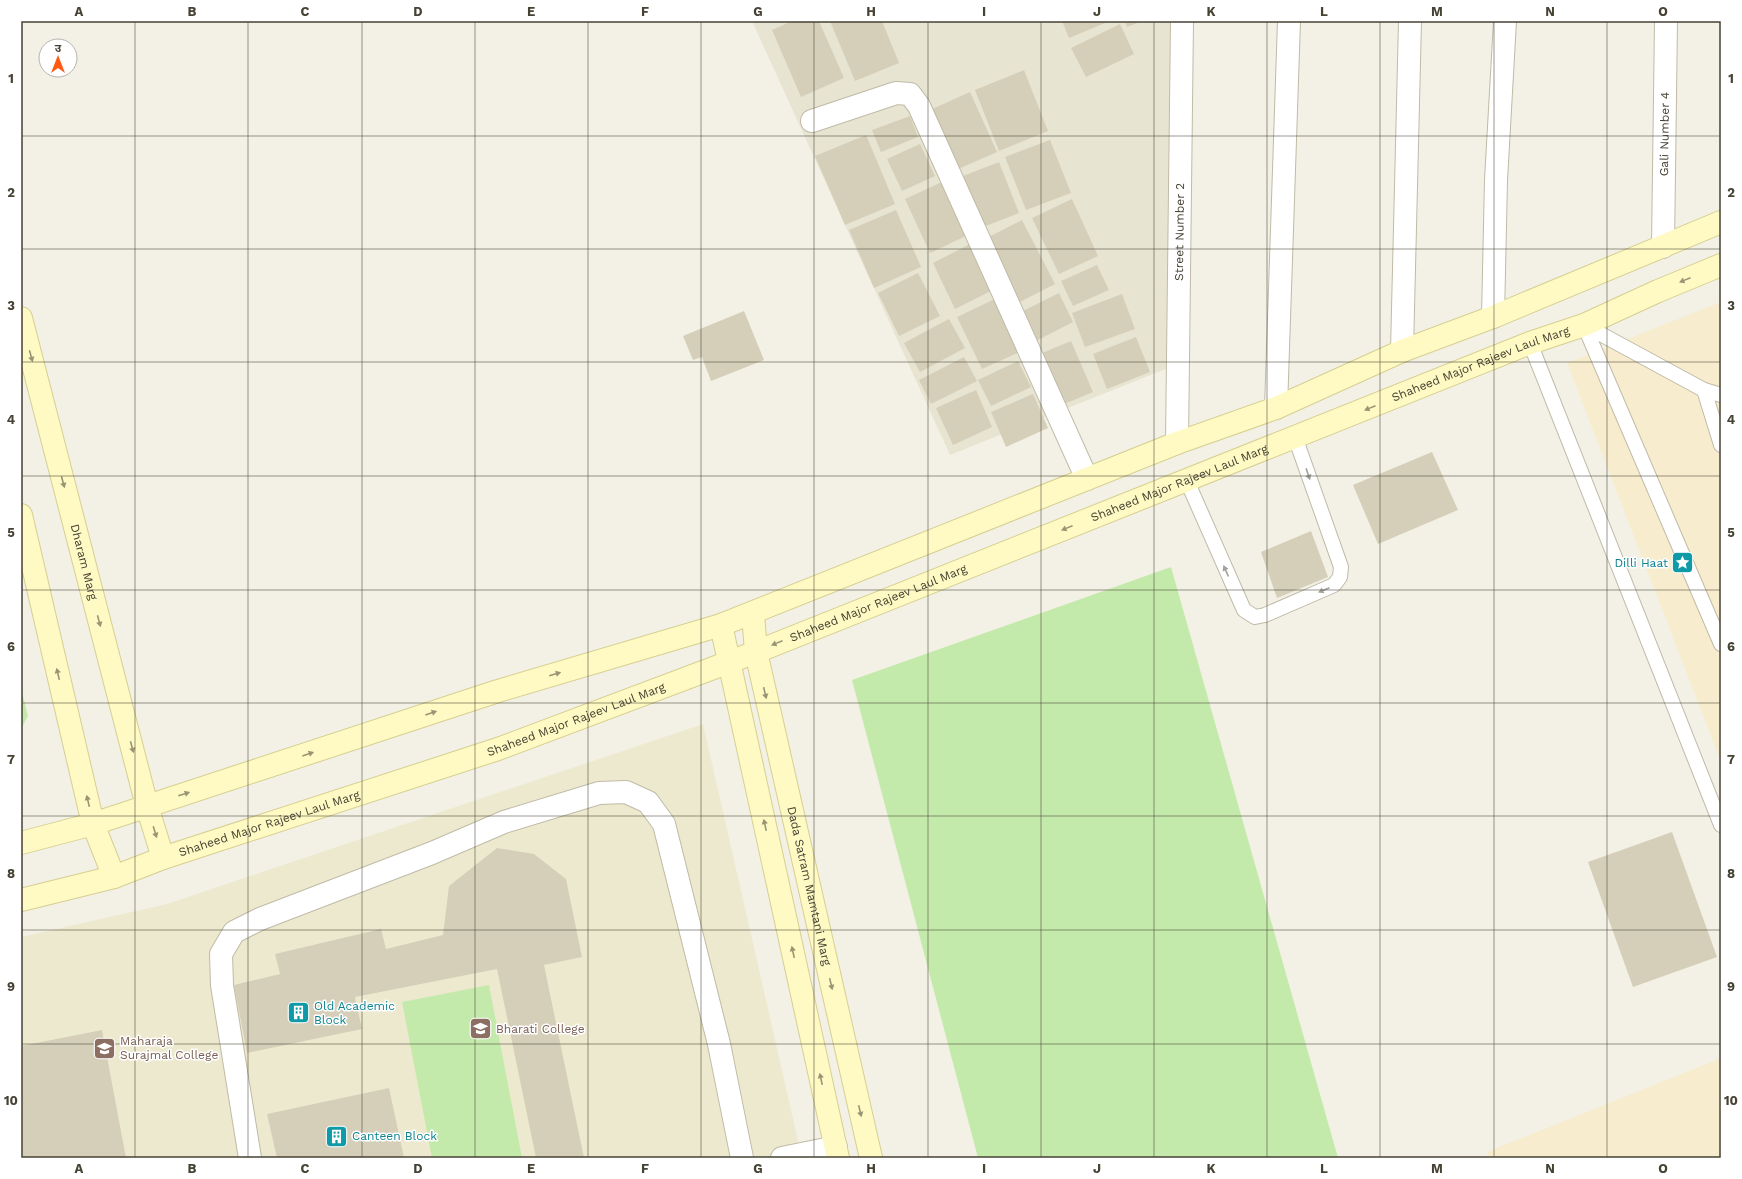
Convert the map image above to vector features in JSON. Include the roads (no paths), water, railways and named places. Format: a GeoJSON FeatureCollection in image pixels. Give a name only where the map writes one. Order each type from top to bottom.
{"type":"FeatureCollection","features":[{"type":"Feature","properties":{"kind":"street","name":"Street Number 2"},"geometry":{"type":"LineString","coordinates":[[1176,443],[1182,21]]}},
{"type":"Feature","properties":{"kind":"street"},"geometry":{"type":"LineString","coordinates":[[1276,408],[1289,21]]}},
{"type":"Feature","properties":{"kind":"street"},"geometry":{"type":"LineString","coordinates":[[1402,351],[1410,21]]}},
{"type":"Feature","properties":{"kind":"street"},"geometry":{"type":"LineString","coordinates":[[1493,317],[1496,180],[1506,21]]}},
{"type":"Feature","properties":{"kind":"street","name":"Gali Number 4"},"geometry":{"type":"LineString","coordinates":[[1663,247],[1666,21]]}},
{"type":"Feature","properties":{"kind":"street"},"geometry":{"type":"LineString","coordinates":[[812,121],[896,93],[910,94],[920,106],[1087,479]]}},
{"type":"Feature","properties":{"kind":"street"},"geometry":{"type":"LineString","coordinates":[[21,843],[93,824],[498,691],[721,626],[1176,443],[1276,408],[1402,351],[1493,317],[1721,222]]}},
{"type":"Feature","properties":{"kind":"street","name":"Shaheed Major Rajeev Laul Marg"},"geometry":{"type":"LineString","coordinates":[[21,900],[114,877],[163,858],[498,749],[756,652],[1530,343],[1584,325],[1658,291],[1721,265]]}},
{"type":"Feature","properties":{"kind":"street","name":"Dharam Marg"},"geometry":{"type":"LineString","coordinates":[[21,318],[147,806],[163,858]]}},
{"type":"Feature","properties":{"kind":"street"},"geometry":{"type":"LineString","coordinates":[[21,515],[93,824],[114,877]]}},
{"type":"Feature","properties":{"kind":"street","name":"Dada Satram Mamtani Marg"},"geometry":{"type":"LineString","coordinates":[[752,614],[756,652],[870,1158]]}},
{"type":"Feature","properties":{"kind":"street"},"geometry":{"type":"LineString","coordinates":[[721,626],[837,1153],[782,1158]]}},
{"type":"Feature","properties":{"kind":"street"},"geometry":{"type":"LineString","coordinates":[[250,1158],[222,985],[221,954],[234,932],[260,919],[432,853],[504,822],[599,793],[626,792],[648,802],[664,824],[719,1044],[742,1158]]}},
{"type":"Feature","properties":{"kind":"lane"},"geometry":{"type":"LineString","coordinates":[[1584,325],[1704,390],[1721,395]]}},
{"type":"Feature","properties":{"kind":"lane"},"geometry":{"type":"LineString","coordinates":[[1584,325],[1721,644]]}},
{"type":"Feature","properties":{"kind":"lane"},"geometry":{"type":"LineString","coordinates":[[1530,343],[1721,825]]}},
{"type":"Feature","properties":{"kind":"lane"},"geometry":{"type":"LineString","coordinates":[[1704,390],[1721,445]]}},
{"type":"Feature","properties":{"kind":"lane"},"geometry":{"type":"LineString","coordinates":[[1187,481],[1244,610],[1255,617],[1265,615],[1334,585],[1340,577],[1341,567],[1296,437]]}},
{"type":"Feature","properties":{"kind":"place","name":"Dilli Haat"},"geometry":{"type":"Point","coordinates":[1683,563]}},
{"type":"Feature","properties":{"kind":"place","name":"Old Academic Block"},"geometry":{"type":"Point","coordinates":[299,1013]}},
{"type":"Feature","properties":{"kind":"place","name":"Bharati College"},"geometry":{"type":"Point","coordinates":[480,1029]}},
{"type":"Feature","properties":{"kind":"place","name":"Maharaja Surajmal College"},"geometry":{"type":"Point","coordinates":[105,1048]}},
{"type":"Feature","properties":{"kind":"place","name":"Canteen Block"},"geometry":{"type":"Point","coordinates":[336,1136]}}]}
